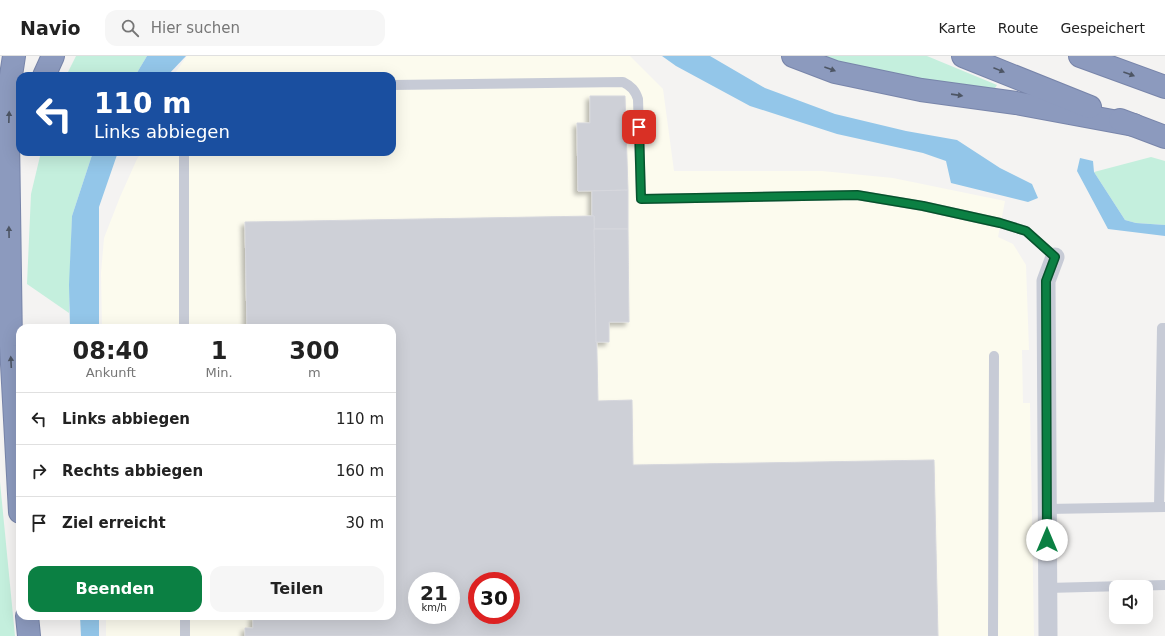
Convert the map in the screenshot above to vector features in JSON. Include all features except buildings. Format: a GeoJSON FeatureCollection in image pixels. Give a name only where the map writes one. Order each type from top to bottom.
{"type":"FeatureCollection","features":[{"type":"Feature","properties":{"kind":"highway"},"geometry":{"type":"LineString","coordinates":[[14,56],[10,82],[8,170],[10,346],[16,446]]}},
{"type":"Feature","properties":{"kind":"highway"},"geometry":{"type":"LineString","coordinates":[[46,72],[53,56]]}},
{"type":"Feature","properties":{"kind":"highway"},"geometry":{"type":"LineString","coordinates":[[793,56],[835,72],[921,90],[1016,103],[1134,125]]}},
{"type":"Feature","properties":{"kind":"highway"},"geometry":{"type":"LineString","coordinates":[[963,56],[1165,137]]}},
{"type":"Feature","properties":{"kind":"highway"},"geometry":{"type":"LineString","coordinates":[[1080,56],[1165,87]]}},
{"type":"Feature","properties":{"kind":"highway"},"geometry":{"type":"LineString","coordinates":[[8,170],[16,150]]}},
{"type":"Feature","properties":{"kind":"highway"},"geometry":{"type":"LineString","coordinates":[[27,620],[29,636]]}},
{"type":"Feature","properties":{"kind":"street"},"geometry":{"type":"LineString","coordinates":[[1048,636],[1046,281],[1055,257]]}},
{"type":"Feature","properties":{"kind":"lane"},"geometry":{"type":"LineString","coordinates":[[396,85],[623,82],[636,92],[638,99],[641,199],[857,195],[923,206],[1000,223],[1026,231],[1055,257]]}},
{"type":"Feature","properties":{"kind":"lane"},"geometry":{"type":"LineString","coordinates":[[184,156],[184,324]]}},
{"type":"Feature","properties":{"kind":"lane"},"geometry":{"type":"LineString","coordinates":[[1047,509],[1162,507],[1162,328],[1165,328]]}},
{"type":"Feature","properties":{"kind":"lane"},"geometry":{"type":"LineString","coordinates":[[993,636],[994,356]]}},
{"type":"Feature","properties":{"kind":"lane"},"geometry":{"type":"LineString","coordinates":[[1047,588],[1165,585]]}},
{"type":"Feature","properties":{"kind":"lane"},"geometry":{"type":"LineString","coordinates":[[184,620],[185,636]]}},
{"type":"Feature","properties":{"kind":"shaded area"},"geometry":{"type":"Polygon","coordinates":[[[187,56],[630,56],[663,89],[674,171],[822,171],[893,178],[1005,201],[998,237],[1013,244],[1026,265],[1029,350],[1022,350],[1023,403],[1030,403],[1034,636],[106,636],[106,620],[396,620],[396,324],[102,324],[101,273],[104,238],[120,197],[139,156],[396,156],[396,72],[176,72],[187,56]]]}},
{"type":"Feature","properties":{"kind":"green space"},"geometry":{"type":"Polygon","coordinates":[[[76,56],[147,56],[137,72],[68,72],[76,56]]]}},
{"type":"Feature","properties":{"kind":"green space"},"geometry":{"type":"Polygon","coordinates":[[[826,56],[927,56],[997,85],[993,91],[922,79],[842,63],[826,56]]]}},
{"type":"Feature","properties":{"kind":"green space"},"geometry":{"type":"Polygon","coordinates":[[[40,156],[92,156],[72,216],[69,313],[27,284],[31,194],[40,156]]]}},
{"type":"Feature","properties":{"kind":"green space"},"geometry":{"type":"Polygon","coordinates":[[[1151,157],[1165,161],[1165,225],[1136,223],[1125,220],[1094,172],[1151,157]]]}},
{"type":"Feature","properties":{"kind":"green space"},"geometry":{"type":"Polygon","coordinates":[[[0,482],[15,636],[0,636],[0,482]]]}},
{"type":"Feature","properties":{"kind":"water"},"geometry":{"type":"Polygon","coordinates":[[[147,56],[186,56],[171,72],[137,72],[147,56]]]}},
{"type":"Feature","properties":{"kind":"water"},"geometry":{"type":"Polygon","coordinates":[[[662,56],[710,56],[765,88],[835,114],[906,131],[957,140],[1000,168],[1032,184],[1038,198],[1028,202],[951,183],[946,161],[923,153],[837,134],[750,106],[676,66],[662,56]]]}},
{"type":"Feature","properties":{"kind":"water"},"geometry":{"type":"Polygon","coordinates":[[[92,156],[117,156],[99,207],[99,324],[70,324],[69,285],[72,216],[92,156]]]}},
{"type":"Feature","properties":{"kind":"water"},"geometry":{"type":"Polygon","coordinates":[[[1080,158],[1093,161],[1094,172],[1125,220],[1136,223],[1165,225],[1165,236],[1108,229],[1077,171],[1080,158]]]}},
{"type":"Feature","properties":{"kind":"water"},"geometry":{"type":"Polygon","coordinates":[[[80,620],[99,620],[99,636],[81,636],[80,620]]]}},
{"type":"Feature","properties":{"kind":"route"},"geometry":{"type":"LineString","coordinates":[[639,127],[641,199],[857,195],[923,206],[1000,223],[1026,231],[1055,257],[1046,281],[1047,540]]}}]}
